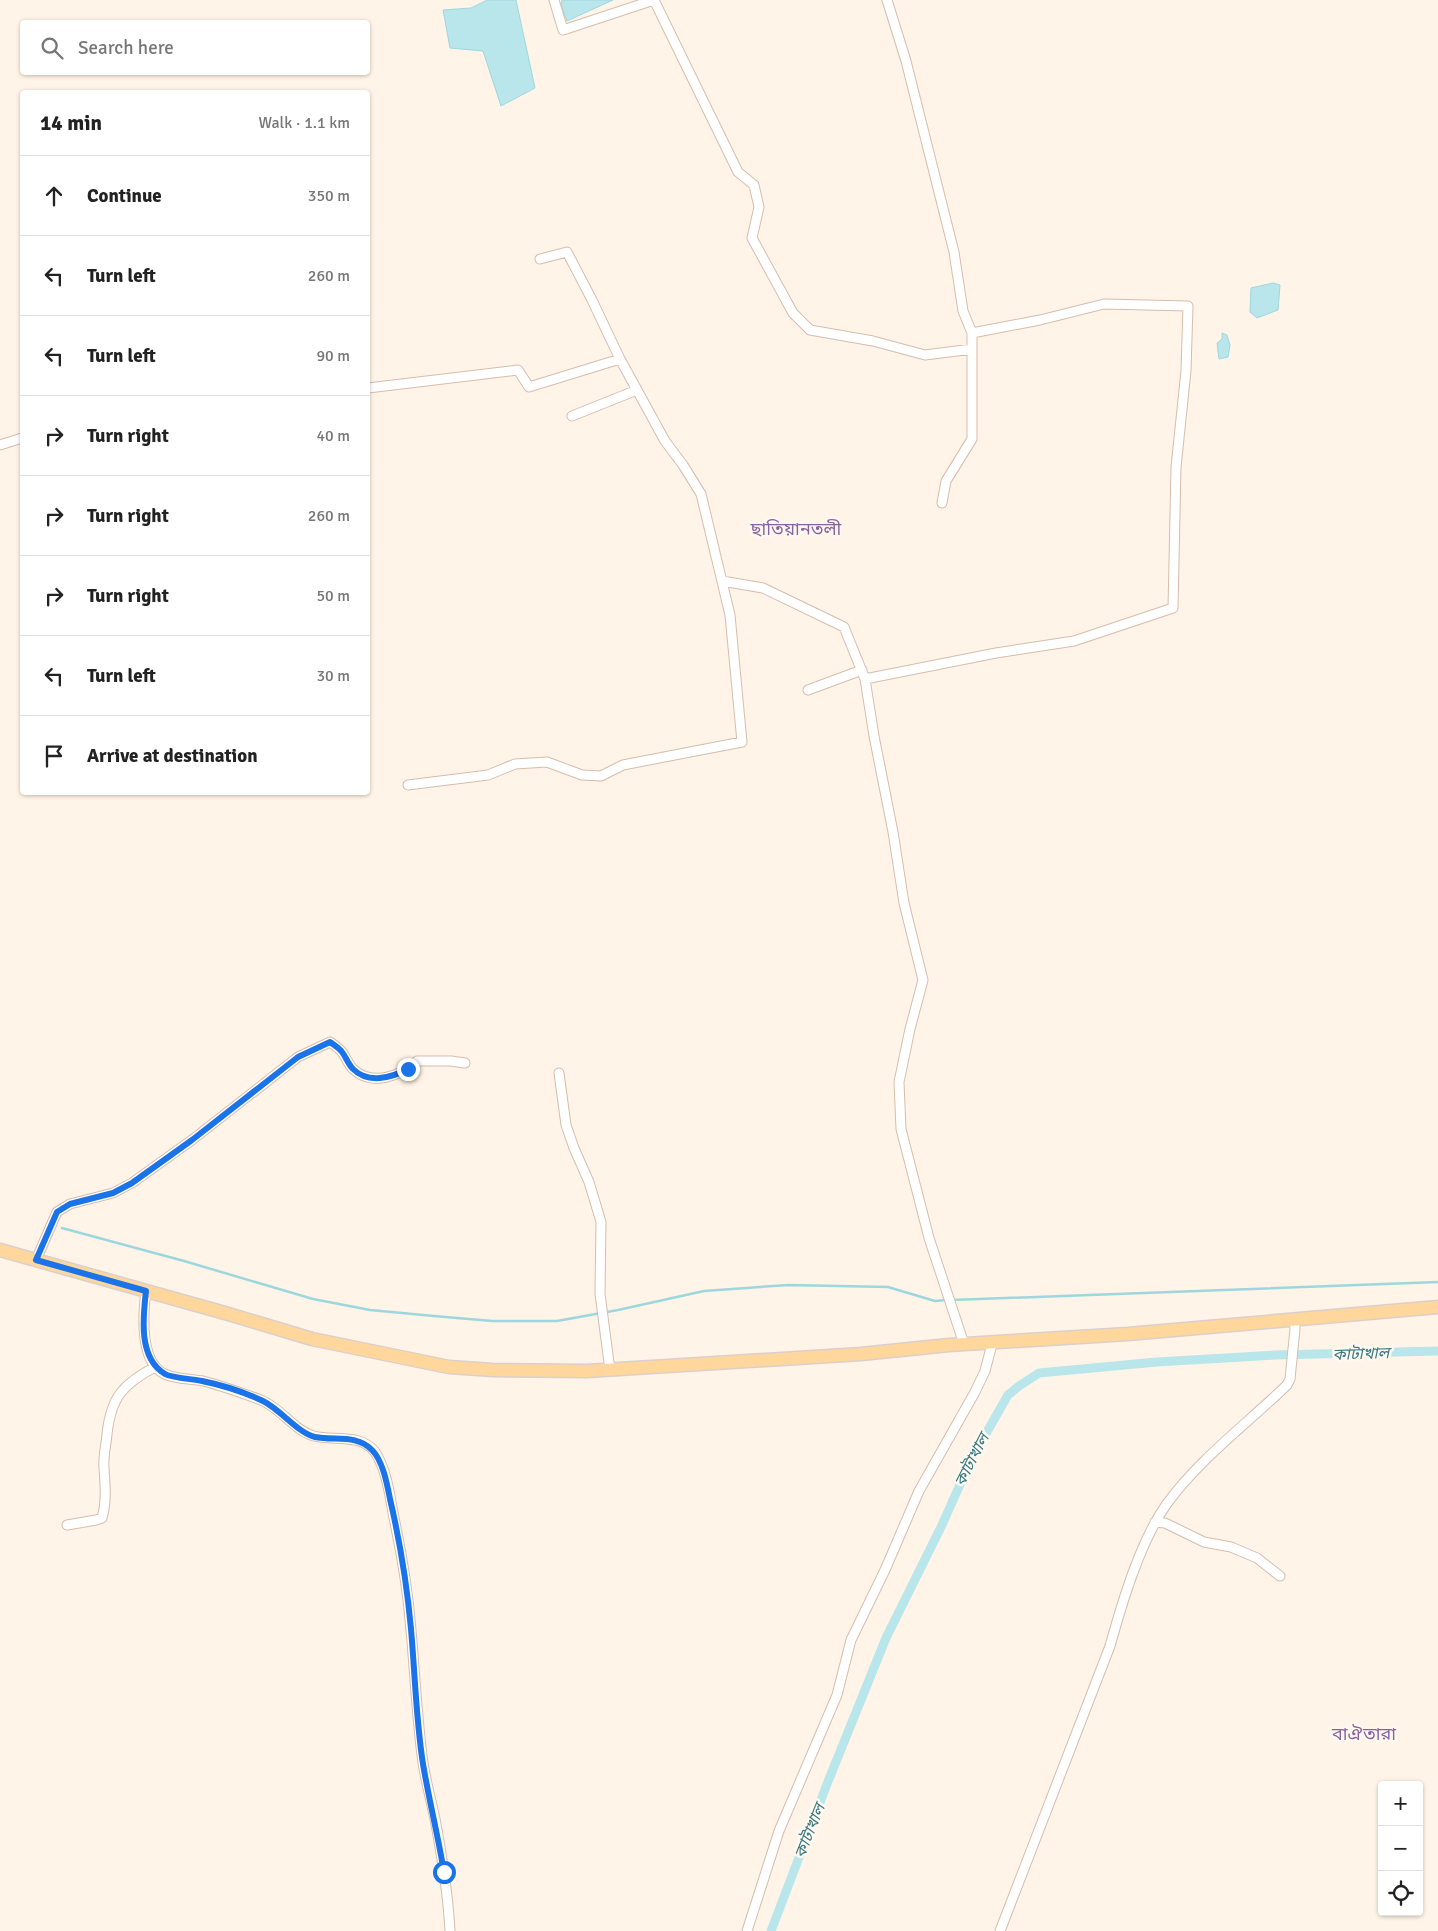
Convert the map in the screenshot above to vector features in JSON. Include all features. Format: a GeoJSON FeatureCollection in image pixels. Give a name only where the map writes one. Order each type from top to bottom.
{"type":"FeatureCollection","features":[{"type":"Feature","properties":{"kind":"main road"},"geometry":{"type":"LineString","coordinates":[[0,1250],[312,1339],[449,1367],[493,1370],[610,1370],[861,1354],[964,1344],[992,1344],[1294,1325],[1438,1307]]}},
{"type":"Feature","properties":{"kind":"street"},"geometry":{"type":"LineString","coordinates":[[554,0],[563,30],[654,0],[738,172],[754,185],[759,207],[752,238],[793,313],[810,330],[873,341],[925,355],[972,349]]}},
{"type":"Feature","properties":{"kind":"street"},"geometry":{"type":"LineString","coordinates":[[887,0],[906,61],[954,252],[963,311],[972,333],[972,439],[946,481],[942,503]]}},
{"type":"Feature","properties":{"kind":"street"},"geometry":{"type":"LineString","coordinates":[[408,785],[488,775],[515,764],[548,762],[582,775],[601,776],[623,765],[742,742],[730,615],[701,494],[665,441],[620,360],[567,252],[540,259]]}},
{"type":"Feature","properties":{"kind":"street"},"geometry":{"type":"LineString","coordinates":[[865,679],[996,653],[1074,641],[1173,608],[1176,467],[1186,370],[1188,306],[1104,304],[1040,320],[972,333]]}},
{"type":"Feature","properties":{"kind":"street"},"geometry":{"type":"LineString","coordinates":[[370,388],[518,370],[529,387],[620,360]]}},
{"type":"Feature","properties":{"kind":"street"},"geometry":{"type":"LineString","coordinates":[[572,416],[637,390]]}},
{"type":"Feature","properties":{"kind":"street"},"geometry":{"type":"LineString","coordinates":[[0,445],[20,439]]}},
{"type":"Feature","properties":{"kind":"street"},"geometry":{"type":"LineString","coordinates":[[722,581],[763,588],[844,627],[865,679],[904,903],[923,980],[910,1029],[900,1082],[901,1128],[930,1238],[964,1344]]}},
{"type":"Feature","properties":{"kind":"street"},"geometry":{"type":"LineString","coordinates":[[808,690],[862,670]]}},
{"type":"Feature","properties":{"kind":"street"},"geometry":{"type":"LineString","coordinates":[[36,1260],[57,1212],[70,1204],[113,1193],[132,1183],[192,1140],[281,1069],[314,1049],[330,1042],[342,1052],[353,1069],[370,1078],[384,1078],[397,1075],[417,1061],[465,1063]]}},
{"type":"Feature","properties":{"kind":"street"},"geometry":{"type":"LineString","coordinates":[[559,1073],[566,1125],[589,1182],[601,1222],[600,1294],[610,1370]]}},
{"type":"Feature","properties":{"kind":"street"},"geometry":{"type":"LineString","coordinates":[[146,1291],[143,1320],[146,1346],[156,1366],[166,1375],[205,1382],[264,1401],[281,1412],[303,1432],[315,1437],[351,1439],[365,1443],[374,1451],[388,1489],[402,1553],[423,1764],[444,1872],[450,1931]]}},
{"type":"Feature","properties":{"kind":"street"},"geometry":{"type":"LineString","coordinates":[[1000,1931],[1110,1646],[1136,1566],[1155,1522],[1177,1490],[1287,1385],[1290,1379],[1294,1325]]}},
{"type":"Feature","properties":{"kind":"street"},"geometry":{"type":"LineString","coordinates":[[747,1931],[779,1831],[837,1695],[851,1640],[885,1570],[919,1492],[975,1392],[985,1371],[992,1344]]}},
{"type":"Feature","properties":{"kind":"street"},"geometry":{"type":"LineString","coordinates":[[67,1525],[102,1518],[106,1492],[103,1452],[112,1406],[119,1393],[130,1382],[156,1366]]}},
{"type":"Feature","properties":{"kind":"street"},"geometry":{"type":"LineString","coordinates":[[1155,1522],[1165,1523],[1204,1542],[1231,1547],[1257,1558],[1280,1576]]}},
{"type":"Feature","properties":{"kind":"water"},"geometry":{"type":"Polygon","coordinates":[[[487,0],[516,0],[535,88],[501,106],[483,51],[450,48],[443,10],[471,8],[487,0]]]}},
{"type":"Feature","properties":{"kind":"water"},"geometry":{"type":"Polygon","coordinates":[[[562,0],[613,0],[567,21],[561,5],[562,0]]]}},
{"type":"Feature","properties":{"kind":"water"},"geometry":{"type":"Polygon","coordinates":[[[1273,283],[1280,285],[1278,310],[1257,318],[1250,312],[1251,288],[1273,283]]]}},
{"type":"Feature","properties":{"kind":"water"},"geometry":{"type":"Polygon","coordinates":[[[1222,333],[1227,335],[1230,345],[1228,357],[1219,359],[1217,343],[1222,339],[1222,333]]]}},
{"type":"Feature","properties":{"kind":"waterway"},"geometry":{"type":"LineString","coordinates":[[62,1228],[313,1299],[370,1310],[492,1321],[557,1321],[704,1291],[788,1285],[888,1287],[935,1301],[947,1300]]}},
{"type":"Feature","properties":{"kind":"waterway"},"geometry":{"type":"LineString","coordinates":[[952,1300],[1438,1282]]}},
{"type":"Feature","properties":{"kind":"waterway","name":"কাটাখাল"},"geometry":{"type":"LineString","coordinates":[[771,1931],[827,1784],[886,1638],[941,1527],[972,1458],[1008,1395],[1039,1373],[1157,1362],[1276,1355],[1438,1351]]}},
{"type":"Feature","properties":{"kind":"district","name":"ছাতিয়ানতলী"},"geometry":{"type":"Point","coordinates":[796,529]}},
{"type":"Feature","properties":{"kind":"district","name":"বাঐতারা"},"geometry":{"type":"Point","coordinates":[1364,1734]}},
{"type":"Feature","properties":{"kind":"route"},"geometry":{"type":"LineString","coordinates":[[408,1069],[397,1075],[384,1078],[370,1078],[353,1069],[342,1052],[330,1042],[298,1057],[192,1140],[132,1183],[113,1193],[70,1204],[57,1212],[50,1225],[45,1244],[36,1260],[146,1291],[143,1320],[146,1346],[156,1366],[166,1375],[205,1382],[237,1391],[264,1401],[281,1412],[303,1432],[315,1437],[351,1439],[365,1443],[374,1451],[388,1489],[402,1553],[423,1764],[444,1872]]}}]}
